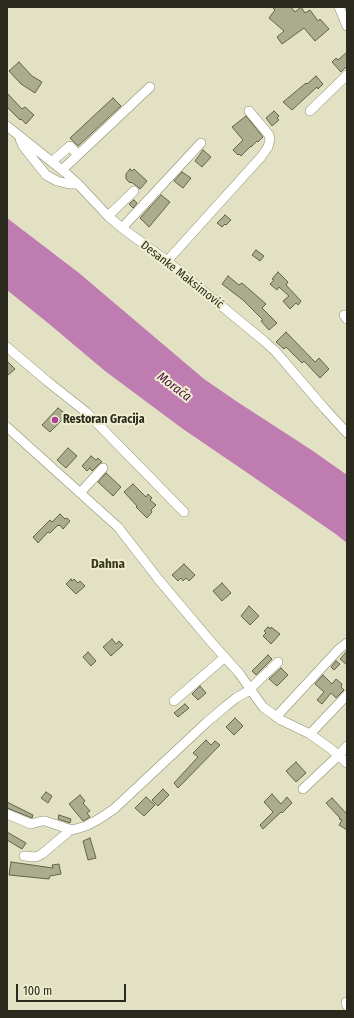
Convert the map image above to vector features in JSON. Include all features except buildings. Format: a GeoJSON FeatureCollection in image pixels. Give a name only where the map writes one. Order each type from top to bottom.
{"type":"FeatureCollection","features":[{"type":"Feature","properties":{"kind":"street"},"geometry":{"type":"LineString","coordinates":[[339,7],[347,26]]}},
{"type":"Feature","properties":{"kind":"street"},"geometry":{"type":"LineString","coordinates":[[310,111],[347,74]]}},
{"type":"Feature","properties":{"kind":"street"},"geometry":{"type":"LineString","coordinates":[[62,170],[150,86]]}},
{"type":"Feature","properties":{"kind":"street"},"geometry":{"type":"LineString","coordinates":[[167,261],[260,158],[268,147],[270,138],[269,135],[249,111]]}},
{"type":"Feature","properties":{"kind":"street","name":"Desanke Maksimović"},"geometry":{"type":"LineString","coordinates":[[7,126],[78,184],[108,216],[122,228],[167,261],[264,341],[276,352],[347,433]]}},
{"type":"Feature","properties":{"kind":"street"},"geometry":{"type":"LineString","coordinates":[[17,134],[23,146],[46,175],[57,181],[69,184],[78,184]]}},
{"type":"Feature","properties":{"kind":"street"},"geometry":{"type":"LineString","coordinates":[[122,228],[201,143]]}},
{"type":"Feature","properties":{"kind":"street"},"geometry":{"type":"LineString","coordinates":[[56,158],[70,146],[78,155]]}},
{"type":"Feature","properties":{"kind":"street"},"geometry":{"type":"LineString","coordinates":[[108,216],[134,190]]}},
{"type":"Feature","properties":{"kind":"street"},"geometry":{"type":"LineString","coordinates":[[7,347],[86,412],[184,512]]}},
{"type":"Feature","properties":{"kind":"street"},"geometry":{"type":"LineString","coordinates":[[7,427],[118,526],[159,580],[225,657],[263,707],[276,717],[310,734],[339,755],[347,763]]}},
{"type":"Feature","properties":{"kind":"street"},"geometry":{"type":"LineString","coordinates":[[80,492],[103,468]]}},
{"type":"Feature","properties":{"kind":"street"},"geometry":{"type":"LineString","coordinates":[[276,717],[338,649],[347,643]]}},
{"type":"Feature","properties":{"kind":"street"},"geometry":{"type":"LineString","coordinates":[[174,701],[225,657]]}},
{"type":"Feature","properties":{"kind":"street"},"geometry":{"type":"LineString","coordinates":[[7,814],[31,824],[45,821],[72,830],[86,826],[99,819],[114,809],[207,722],[236,698],[250,690],[278,662]]}},
{"type":"Feature","properties":{"kind":"street"},"geometry":{"type":"LineString","coordinates":[[310,734],[347,695]]}},
{"type":"Feature","properties":{"kind":"street"},"geometry":{"type":"LineString","coordinates":[[303,789],[347,746]]}},
{"type":"Feature","properties":{"kind":"street"},"geometry":{"type":"LineString","coordinates":[[24,856],[36,857],[42,854],[67,833],[69,829]]}},
{"type":"Feature","properties":{"kind":"water","name":"Morača"},"geometry":{"type":"Polygon","coordinates":[[[7,218],[79,273],[204,379],[347,475],[347,543],[183,429],[105,371],[7,290],[7,218]]]}},
{"type":"Feature","properties":{"kind":"place","name":"Restoran Gracija"},"geometry":{"type":"Point","coordinates":[55,420]}},
{"type":"Feature","properties":{"kind":"district","name":"Dahna"},"geometry":{"type":"Point","coordinates":[108,564]}}]}
